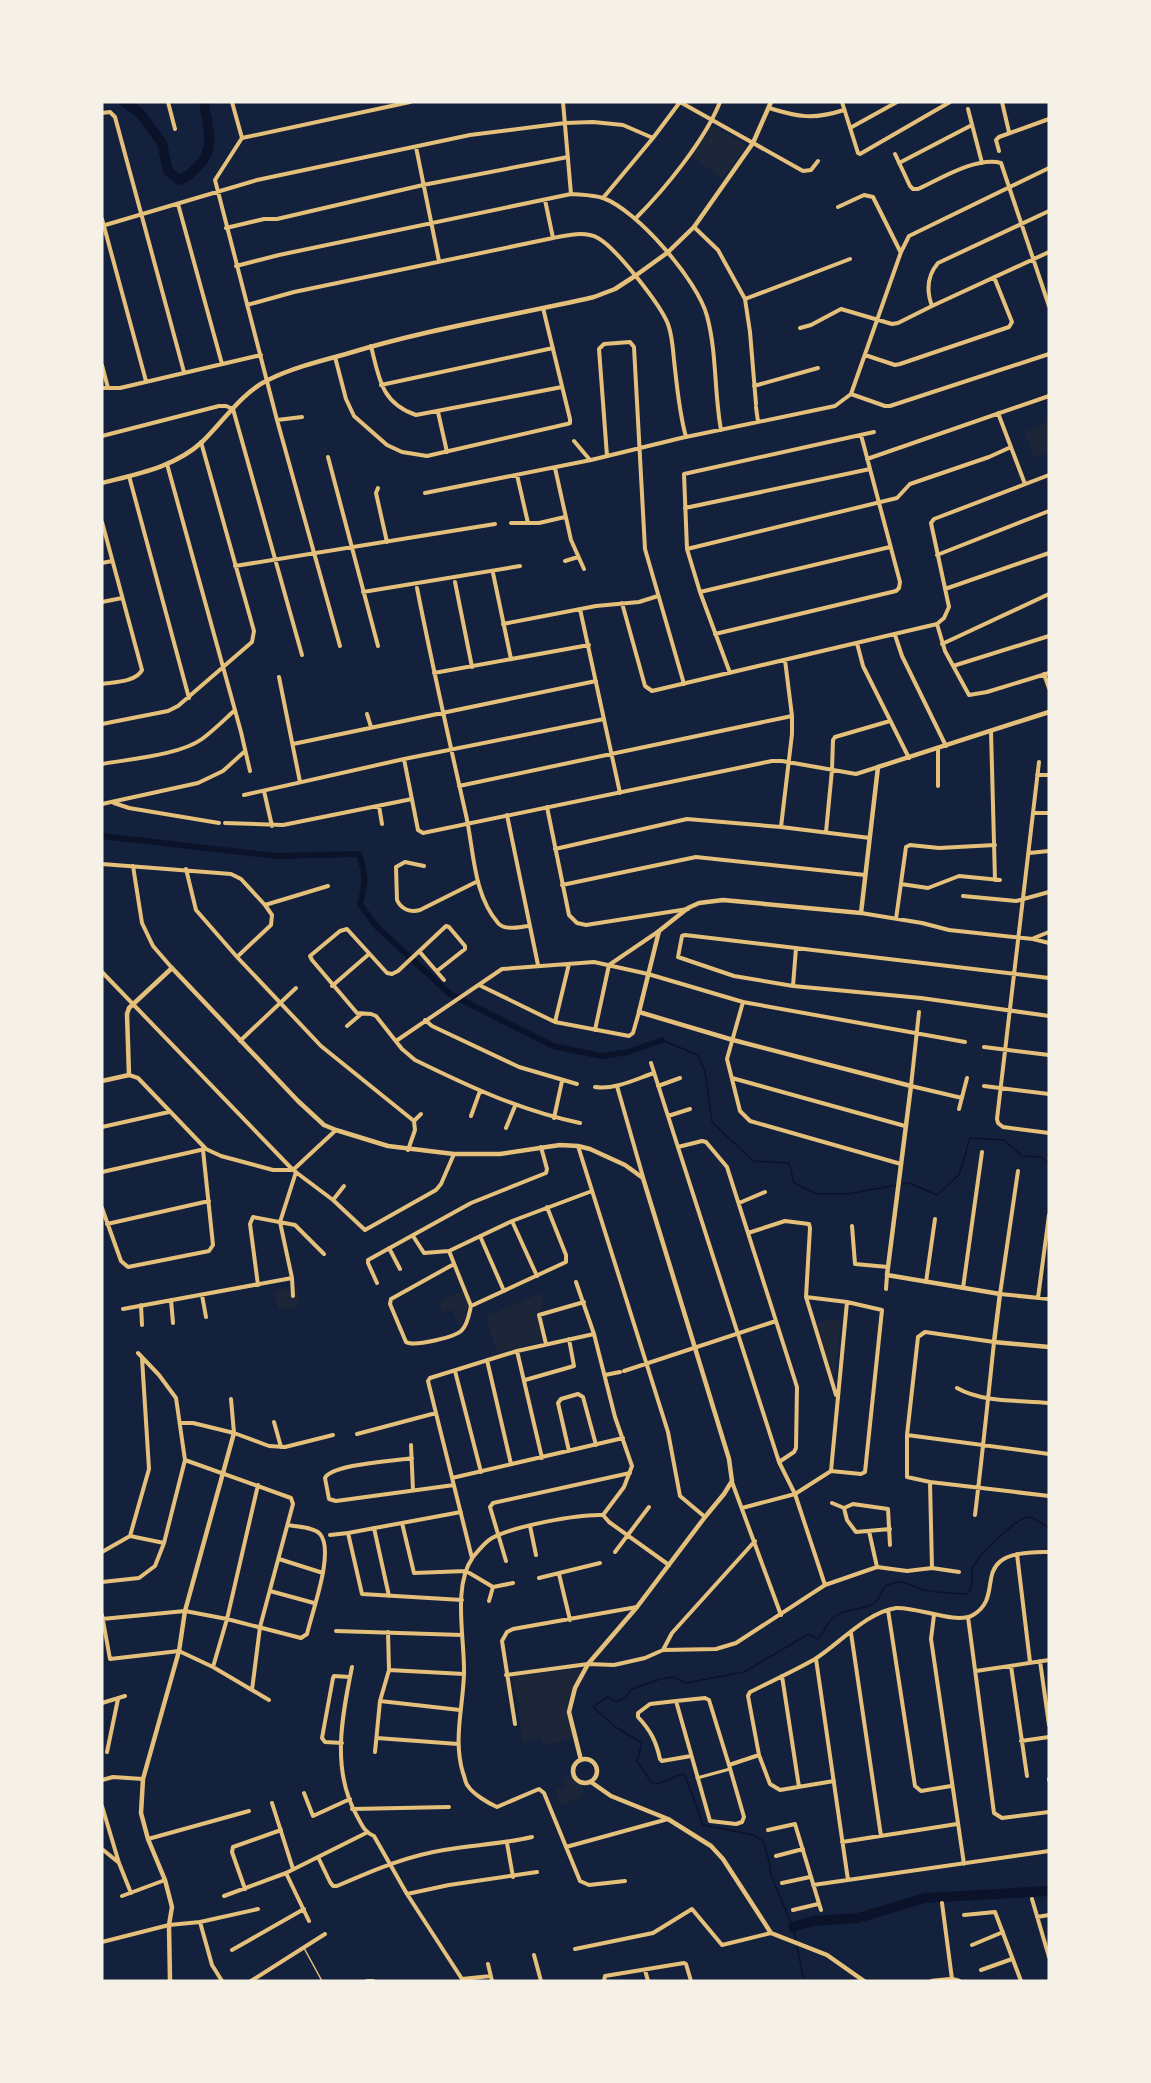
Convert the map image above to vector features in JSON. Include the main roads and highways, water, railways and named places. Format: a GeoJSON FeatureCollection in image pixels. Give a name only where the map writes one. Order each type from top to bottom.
{"type":"FeatureCollection","features":[{"type":"Feature","properties":{"kind":"waterway"},"geometry":{"type":"LineString","coordinates":[[124,102],[140,113],[162,143],[168,171],[179,180],[194,171],[207,152],[209,136],[204,102]]}},
{"type":"Feature","properties":{"kind":"waterway"},"geometry":{"type":"LineString","coordinates":[[102,836],[276,856],[359,854],[364,879],[360,904],[377,927],[450,994],[553,1046],[602,1056],[628,1052],[662,1040]]}},
{"type":"Feature","properties":{"kind":"waterway"},"geometry":{"type":"LineString","coordinates":[[662,1040],[698,1055],[705,1072],[712,1122],[753,1161],[789,1163],[794,1183],[817,1194],[847,1194],[897,1185]]}},
{"type":"Feature","properties":{"kind":"waterway"},"geometry":{"type":"LineString","coordinates":[[902,1184],[909,1183],[937,1195],[959,1175],[970,1138],[1004,1140],[1022,1156],[1041,1157],[1049,1164]]}},
{"type":"Feature","properties":{"kind":"waterway"},"geometry":{"type":"LineString","coordinates":[[796,1941],[793,1927],[771,1875],[763,1841],[753,1835],[703,1825],[685,1775],[682,1774],[657,1784],[652,1783],[637,1761],[642,1743],[617,1728],[593,1707],[607,1697],[617,1702],[626,1697],[632,1689],[660,1679],[673,1677],[686,1683],[744,1672],[809,1634],[818,1639],[835,1616],[873,1604],[883,1589],[891,1584],[902,1582],[926,1590],[967,1594],[972,1585],[972,1571],[976,1562],[1006,1531],[1028,1517],[1049,1528]]}},
{"type":"Feature","properties":{"kind":"waterway"},"geometry":{"type":"LineString","coordinates":[[793,1927],[813,1921],[858,1918],[925,1898],[1049,1891]]}},
{"type":"Feature","properties":{"kind":"waterway"},"geometry":{"type":"LineString","coordinates":[[797,1946],[804,1981]]}}]}
